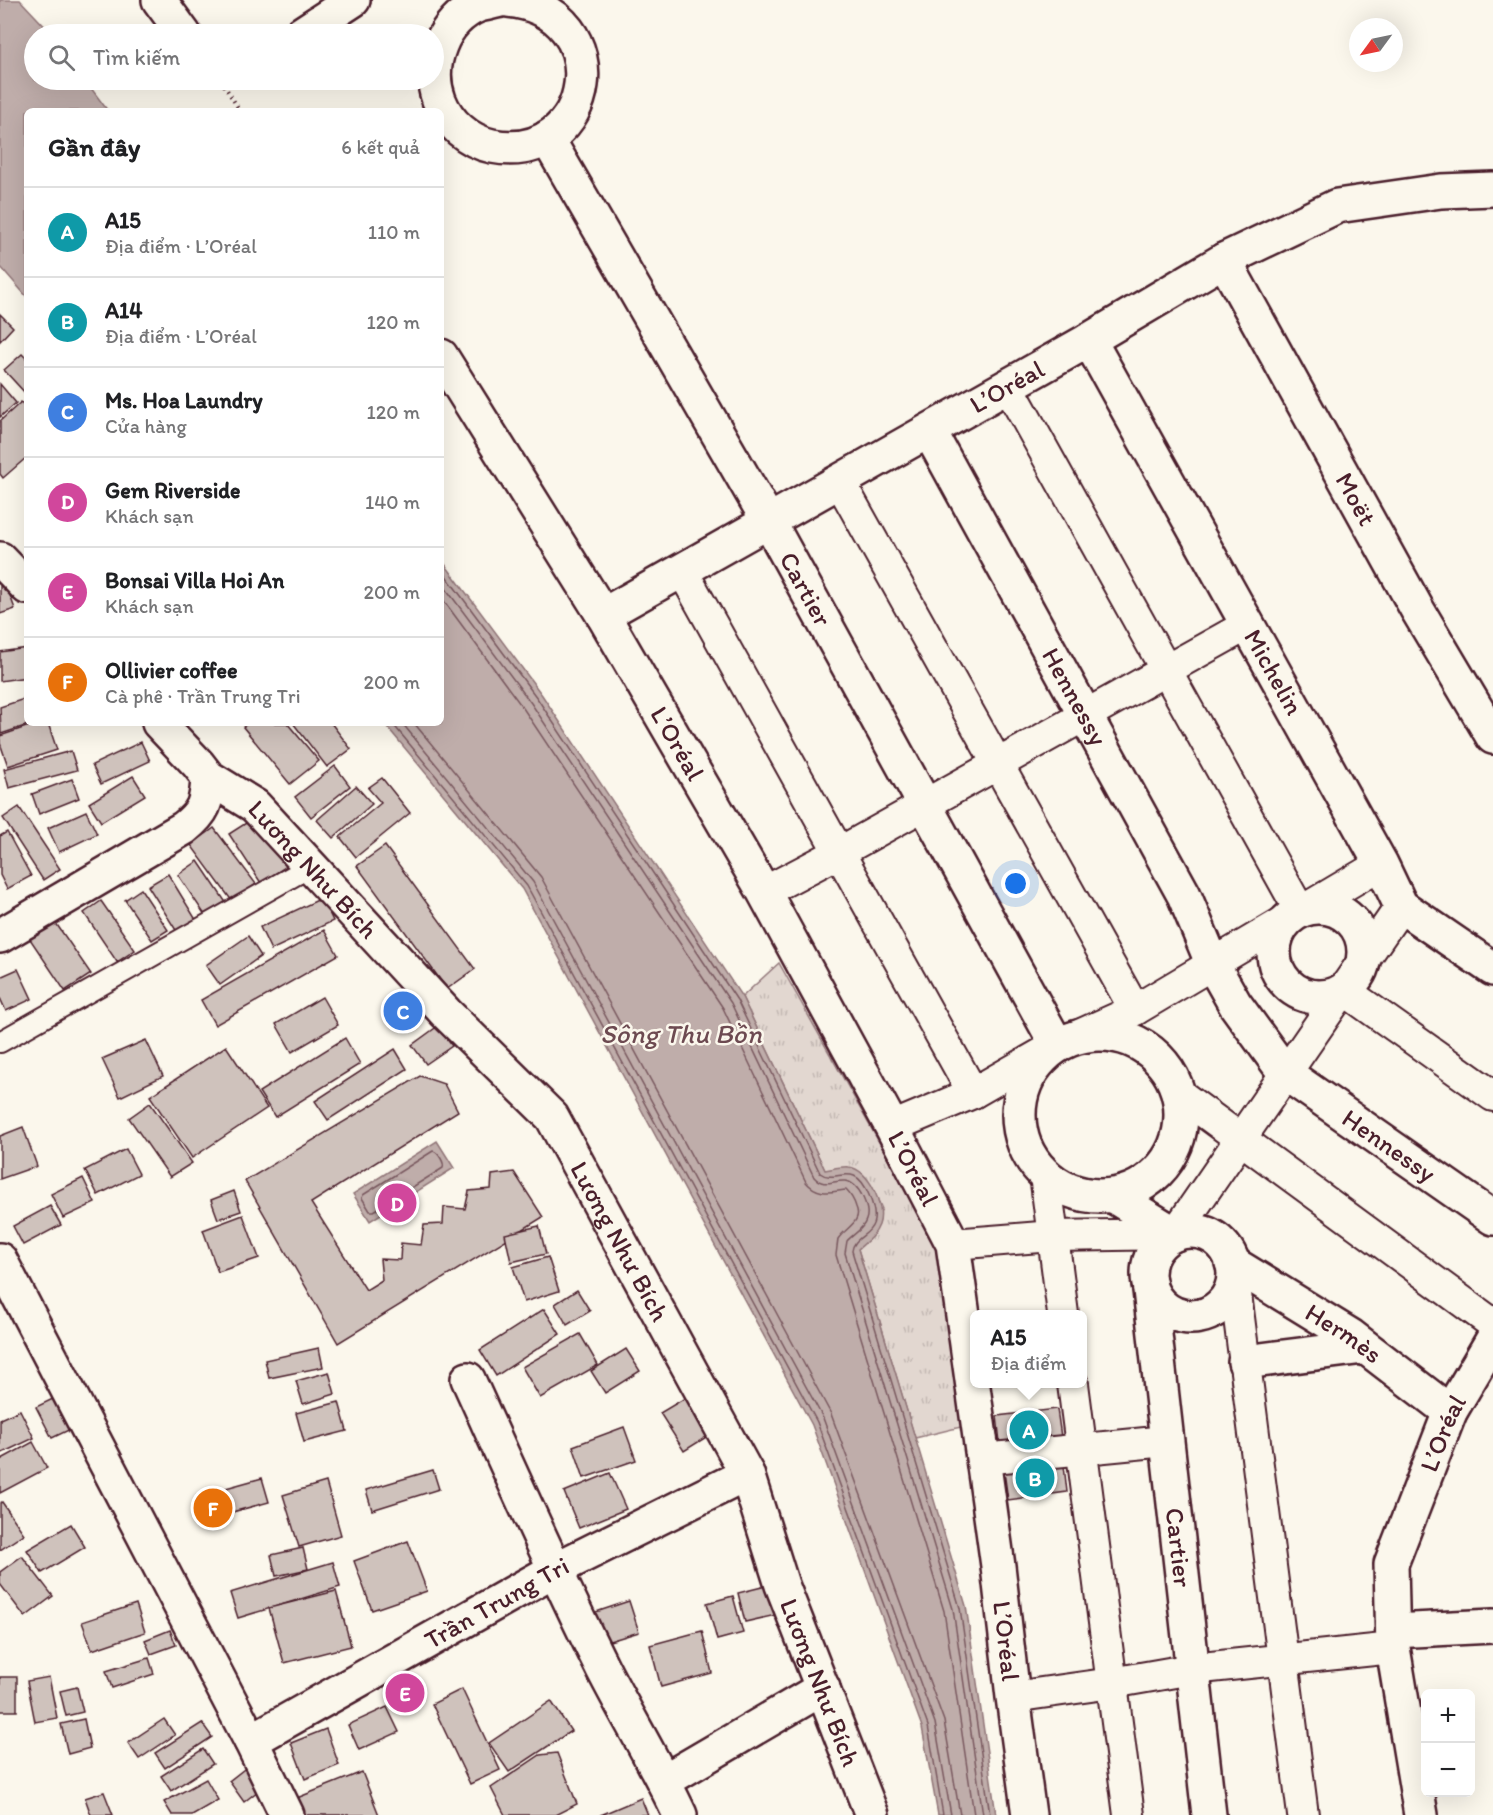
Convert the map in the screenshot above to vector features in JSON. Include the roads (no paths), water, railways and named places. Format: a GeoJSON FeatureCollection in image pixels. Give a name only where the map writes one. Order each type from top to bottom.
{"type":"FeatureCollection","features":[{"type":"Feature","properties":{"kind":"street"},"geometry":{"type":"LineString","coordinates":[[159,0],[177,24]]}},
{"type":"Feature","properties":{"kind":"street"},"geometry":{"type":"LineString","coordinates":[[316,24],[353,0]]}},
{"type":"Feature","properties":{"kind":"street"},"geometry":{"type":"LineString","coordinates":[[444,36],[467,5],[501,0]]}},
{"type":"Feature","properties":{"kind":"street"},"geometry":{"type":"LineString","coordinates":[[444,115],[460,131],[482,144],[507,149],[531,145],[553,135],[569,117],[579,96],[583,72],[578,49],[566,27],[548,11],[526,2],[508,0]]}},
{"type":"Feature","properties":{"kind":"street"},"geometry":{"type":"LineString","coordinates":[[436,90],[441,108]]}},
{"type":"Feature","properties":{"kind":"street","name":"Cartier"},"geometry":{"type":"LineString","coordinates":[[547,138],[769,522],[1057,1046]]}},
{"type":"Feature","properties":{"kind":"street","name":"L’Oréal"},"geometry":{"type":"LineString","coordinates":[[970,1370],[953,1244],[764,892],[603,615],[683,572],[1089,340],[1224,260],[1337,206],[1441,191],[1493,189]]}},
{"type":"Feature","properties":{"kind":"street","name":"Moët"},"geometry":{"type":"LineString","coordinates":[[1224,260],[1417,609],[1493,737]]}},
{"type":"Feature","properties":{"kind":"street","name":"Michelin"},"geometry":{"type":"LineString","coordinates":[[1089,340],[1381,864],[1401,906]]}},
{"type":"Feature","properties":{"kind":"street"},"geometry":{"type":"LineString","coordinates":[[444,361],[603,615]]}},
{"type":"Feature","properties":{"kind":"street"},"geometry":{"type":"LineString","coordinates":[[1008,386],[1300,911]]}},
{"type":"Feature","properties":{"kind":"street","name":"Hennessy"},"geometry":{"type":"LineString","coordinates":[[929,430],[1184,895],[1213,965],[1235,1004],[1285,1073],[1493,1218]]}},
{"type":"Feature","properties":{"kind":"street"},"geometry":{"type":"LineString","coordinates":[[840,482],[1135,1010]]}},
{"type":"Feature","properties":{"kind":"street"},"geometry":{"type":"LineString","coordinates":[[0,559],[24,584]]}},
{"type":"Feature","properties":{"kind":"street"},"geometry":{"type":"LineString","coordinates":[[683,572],[974,1093]]}},
{"type":"Feature","properties":{"kind":"street"},"geometry":{"type":"LineString","coordinates":[[764,892],[840,852],[1246,625]]}},
{"type":"Feature","properties":{"kind":"street","name":"Lương Như Bích"},"geometry":{"type":"LineString","coordinates":[[162,726],[208,777],[255,806],[446,1013],[552,1117],[747,1474],[782,1585],[872,1815]]}},
{"type":"Feature","properties":{"kind":"street"},"geometry":{"type":"LineString","coordinates":[[0,936],[184,828],[198,817],[206,802],[208,777]]}},
{"type":"Feature","properties":{"kind":"street"},"geometry":{"type":"LineString","coordinates":[[892,1127],[974,1093],[1057,1046],[1135,1010],[1381,864]]}},
{"type":"Feature","properties":{"kind":"street"},"geometry":{"type":"LineString","coordinates":[[1232,1263],[1232,1286],[1226,1299],[1216,1309],[1203,1315],[1189,1317],[1175,1314],[1162,1306],[1153,1294],[1149,1281],[1149,1266],[1153,1253],[1162,1241],[1175,1234],[1401,906],[1493,969]]}},
{"type":"Feature","properties":{"kind":"street"},"geometry":{"type":"LineString","coordinates":[[1314,907],[1329,908],[1343,914],[1354,924],[1361,937],[1364,951],[1362,966],[1355,980],[1344,990],[1325,997],[1305,995],[1293,989],[1277,968],[1274,955],[1275,941],[1288,918],[1300,911],[1314,907]]}},
{"type":"Feature","properties":{"kind":"street"},"geometry":{"type":"LineString","coordinates":[[1344,990],[1493,1096]]}},
{"type":"Feature","properties":{"kind":"street"},"geometry":{"type":"LineString","coordinates":[[1105,1034],[1129,1039],[1151,1052],[1168,1070],[1178,1093],[1181,1118],[1177,1142],[1165,1164],[1137,1188],[1113,1196],[1089,1196],[1065,1188],[1045,1174],[1030,1155],[1021,1132],[1019,1107],[1026,1083],[1038,1062],[1057,1046],[1080,1036],[1105,1034]]}},
{"type":"Feature","properties":{"kind":"street"},"geometry":{"type":"LineString","coordinates":[[1178,1093],[1493,1324]]}},
{"type":"Feature","properties":{"kind":"street"},"geometry":{"type":"LineString","coordinates":[[1045,1174],[1062,1310]]}},
{"type":"Feature","properties":{"kind":"street"},"geometry":{"type":"LineString","coordinates":[[1113,1196],[1175,1234]]}},
{"type":"Feature","properties":{"kind":"street"},"geometry":{"type":"LineString","coordinates":[[953,1244],[1053,1236],[1175,1234],[1189,1231],[1203,1233],[1216,1239],[1226,1250],[1232,1263],[1303,1815]]}},
{"type":"Feature","properties":{"kind":"street","name":"Hermès"},"geometry":{"type":"LineString","coordinates":[[1232,1263],[1351,1336],[1449,1412]]}},
{"type":"Feature","properties":{"kind":"street"},"geometry":{"type":"LineString","coordinates":[[3,1272],[251,1741],[287,1815]]}},
{"type":"Feature","properties":{"kind":"street","name":"Cartier"},"geometry":{"type":"LineString","coordinates":[[1149,1281],[1209,1815]]}},
{"type":"Feature","properties":{"kind":"street","name":"L’Oréal"},"geometry":{"type":"LineString","coordinates":[[1421,1815],[1393,1639],[1392,1564],[1449,1412],[1493,1340]]}},
{"type":"Feature","properties":{"kind":"street"},"geometry":{"type":"LineString","coordinates":[[1245,1362],[1364,1347]]}},
{"type":"Feature","properties":{"kind":"street"},"geometry":{"type":"LineString","coordinates":[[468,1379],[554,1570],[609,1681],[680,1815]]}},
{"type":"Feature","properties":{"kind":"street","name":"L’Oréal"},"geometry":{"type":"LineString","coordinates":[[972,1388],[998,1566],[1029,1815]]}},
{"type":"Feature","properties":{"kind":"street"},"geometry":{"type":"LineString","coordinates":[[1073,1388],[1130,1815]]}},
{"type":"Feature","properties":{"kind":"street"},"geometry":{"type":"LineString","coordinates":[[982,1459],[1166,1440]]}},
{"type":"Feature","properties":{"kind":"street","name":"Trần Trung Tri"},"geometry":{"type":"LineString","coordinates":[[251,1741],[554,1570],[747,1474]]}},
{"type":"Feature","properties":{"kind":"street"},"geometry":{"type":"LineString","coordinates":[[1013,1697],[1192,1669],[1283,1659],[1393,1639],[1493,1626]]}},
{"type":"Feature","properties":{"kind":"street"},"geometry":{"type":"LineString","coordinates":[[664,1781],[823,1688]]}},
{"type":"Feature","properties":{"kind":"lane"},"geometry":{"type":"LineString","coordinates":[[0,1042],[311,866]]}},
{"type":"Feature","properties":{"kind":"water"},"geometry":{"type":"Polygon","coordinates":[[[0,0],[20,0],[43,24],[24,24],[24,90],[92,90],[106,108],[24,108],[24,294],[0,266],[0,0]]]}},
{"type":"Feature","properties":{"kind":"water","name":"Sông Thu Bồn"},"geometry":{"type":"Polygon","coordinates":[[[444,563],[542,695],[742,997],[825,1170],[840,1167],[856,1169],[869,1181],[878,1199],[881,1217],[879,1225],[873,1236],[858,1249],[966,1606],[996,1815],[938,1815],[922,1727],[812,1425],[522,889],[386,726],[444,726],[444,563]]]}},
{"type":"Feature","properties":{"kind":"water"},"geometry":{"type":"Polygon","coordinates":[[[437,1141],[454,1168],[370,1221],[353,1194],[437,1141]]]}},
{"type":"Feature","properties":{"kind":"place","name":"Ms. Hoa Laundry"},"geometry":{"type":"Point","coordinates":[403,1011]}},
{"type":"Feature","properties":{"kind":"place","name":"Gem Riverside"},"geometry":{"type":"Point","coordinates":[397,1203]}},
{"type":"Feature","properties":{"kind":"place","name":"A15"},"geometry":{"type":"Point","coordinates":[1029,1430]}},
{"type":"Feature","properties":{"kind":"place","name":"A14"},"geometry":{"type":"Point","coordinates":[1035,1478]}},
{"type":"Feature","properties":{"kind":"place","name":"Ollivier coffee"},"geometry":{"type":"Point","coordinates":[213,1508]}},
{"type":"Feature","properties":{"kind":"place","name":"Bonsai Villa Hoi An"},"geometry":{"type":"Point","coordinates":[405,1693]}}]}
